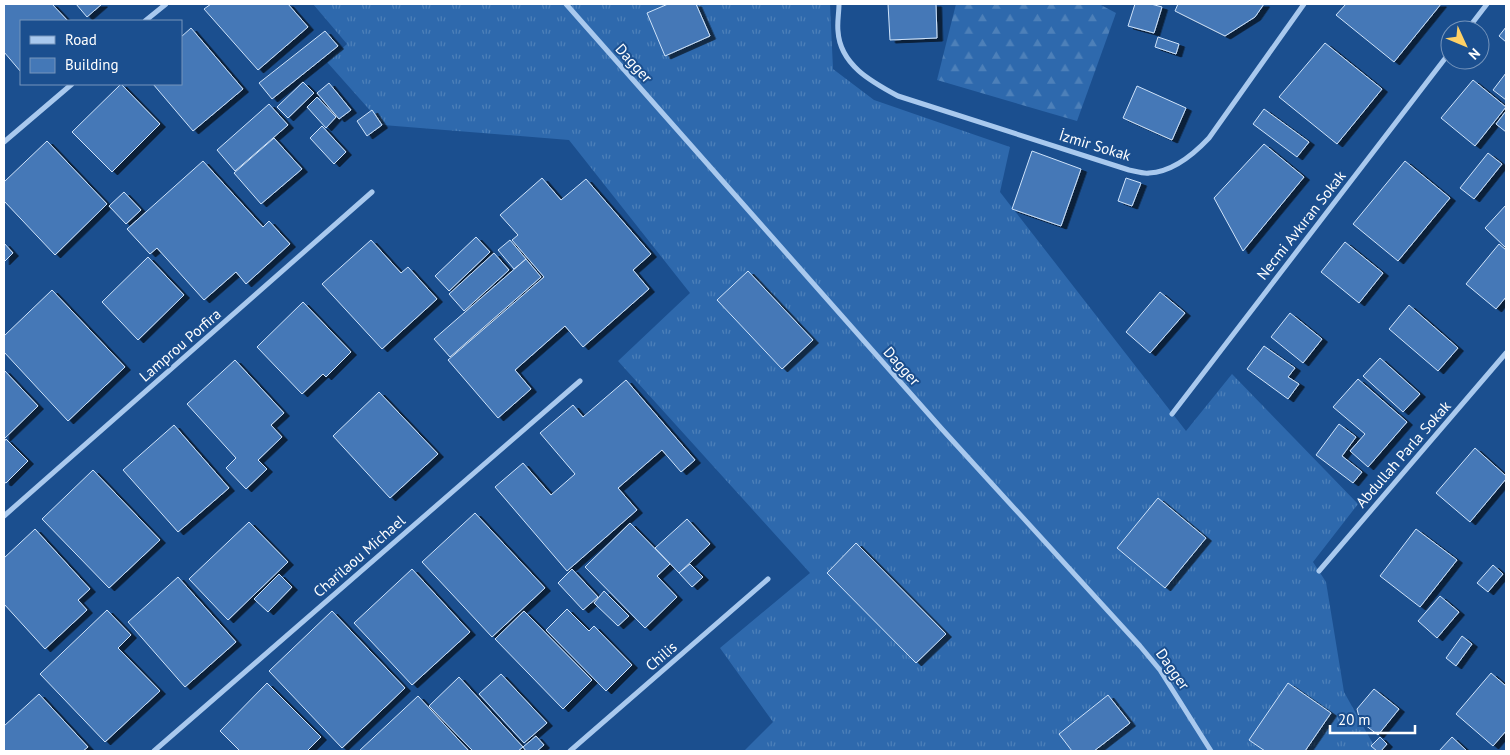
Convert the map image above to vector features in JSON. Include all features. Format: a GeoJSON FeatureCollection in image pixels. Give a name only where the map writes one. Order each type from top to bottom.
{"type":"FeatureCollection","features":[{"type":"Feature","properties":{"kind":"street"},"geometry":{"type":"LineString","coordinates":[[146,20],[166,4]]}},
{"type":"Feature","properties":{"kind":"street","name":"Dagger"},"geometry":{"type":"LineString","coordinates":[[566,4],[915,399],[1140,646],[1160,670],[1211,751]]}},
{"type":"Feature","properties":{"kind":"street","name":"İzmir Sokak"},"geometry":{"type":"LineString","coordinates":[[839,4],[838,31],[841,46],[857,70],[878,86],[898,96],[1130,170],[1148,173],[1166,170],[1183,162],[1197,151],[1209,138],[1304,4]]}},
{"type":"Feature","properties":{"kind":"street"},"geometry":{"type":"LineString","coordinates":[[1475,20],[1487,4]]}},
{"type":"Feature","properties":{"kind":"street","name":"Necmi Avkıran Sokak"},"geometry":{"type":"LineString","coordinates":[[1172,414],[1440,65]]}},
{"type":"Feature","properties":{"kind":"street"},"geometry":{"type":"LineString","coordinates":[[4,142],[71,85]]}},
{"type":"Feature","properties":{"kind":"street","name":"Lamprou Porfira"},"geometry":{"type":"LineString","coordinates":[[4,516],[372,192]]}},
{"type":"Feature","properties":{"kind":"street","name":"Abdullah Parla Sokak"},"geometry":{"type":"LineString","coordinates":[[1319,571],[1506,354]]}},
{"type":"Feature","properties":{"kind":"street","name":"Charilaou Michael"},"geometry":{"type":"LineString","coordinates":[[154,751],[580,380]]}},
{"type":"Feature","properties":{"kind":"street","name":"Chilis"},"geometry":{"type":"LineString","coordinates":[[570,751],[768,579]]}},
{"type":"Feature","properties":{"kind":"green space"},"geometry":{"type":"Polygon","coordinates":[[[313,4],[830,4],[833,69],[874,100],[1010,147],[1000,192],[1186,431],[1232,374],[1358,504],[1313,562],[1326,582],[1344,692],[1377,751],[744,751],[773,722],[720,648],[810,573],[618,361],[690,293],[569,140],[383,125],[327,62],[347,44],[313,4]]]}},
{"type":"Feature","properties":{"kind":"green space"},"geometry":{"type":"Polygon","coordinates":[[[956,4],[1099,4],[1116,13],[1077,121],[937,80],[956,4]]]}},
{"type":"Feature","properties":{"kind":"building"},"geometry":{"type":"Polygon","coordinates":[[[4,4],[52,4],[67,20],[20,20],[20,71],[4,52],[4,4]]]}},
{"type":"Feature","properties":{"kind":"building"},"geometry":{"type":"Polygon","coordinates":[[[76,4],[102,4],[87,17],[76,4]]]}},
{"type":"Feature","properties":{"kind":"building"},"geometry":{"type":"Polygon","coordinates":[[[211,4],[288,4],[308,27],[258,70],[204,9],[211,4]]]}},
{"type":"Feature","properties":{"kind":"building"},"geometry":{"type":"Polygon","coordinates":[[[668,4],[696,4],[710,36],[665,56],[647,13],[668,4]]]}},
{"type":"Feature","properties":{"kind":"building"},"geometry":{"type":"Polygon","coordinates":[[[888,4],[936,4],[937,38],[890,40],[888,4]]]}},
{"type":"Feature","properties":{"kind":"building"},"geometry":{"type":"Polygon","coordinates":[[[1135,4],[1151,4],[1162,7],[1154,33],[1128,26],[1135,4]]]}},
{"type":"Feature","properties":{"kind":"building"},"geometry":{"type":"Polygon","coordinates":[[[1178,4],[1264,4],[1255,17],[1225,36],[1175,11],[1178,4]]]}},
{"type":"Feature","properties":{"kind":"building"},"geometry":{"type":"Polygon","coordinates":[[[1346,4],[1441,4],[1394,62],[1336,15],[1346,4]]]}},
{"type":"Feature","properties":{"kind":"building"},"geometry":{"type":"Polygon","coordinates":[[[1506,27],[1506,42],[1499,36],[1506,27]]]}},
{"type":"Feature","properties":{"kind":"building"},"geometry":{"type":"Polygon","coordinates":[[[191,28],[243,89],[193,131],[154,85],[182,85],[182,36],[191,28]]]}},
{"type":"Feature","properties":{"kind":"building"},"geometry":{"type":"Polygon","coordinates":[[[325,31],[338,46],[272,99],[259,83],[325,31]]]}},
{"type":"Feature","properties":{"kind":"building"},"geometry":{"type":"Polygon","coordinates":[[[1158,37],[1179,44],[1176,54],[1155,47],[1158,37]]]}},
{"type":"Feature","properties":{"kind":"building"},"geometry":{"type":"Polygon","coordinates":[[[1325,43],[1382,89],[1337,144],[1279,97],[1325,43]]]}},
{"type":"Feature","properties":{"kind":"building"},"geometry":{"type":"Polygon","coordinates":[[[1506,73],[1506,100],[1493,90],[1506,73]]]}},
{"type":"Feature","properties":{"kind":"building"},"geometry":{"type":"Polygon","coordinates":[[[1473,80],[1506,107],[1475,146],[1441,118],[1473,80]]]}},
{"type":"Feature","properties":{"kind":"building"},"geometry":{"type":"Polygon","coordinates":[[[303,82],[314,93],[288,118],[277,107],[303,82]]]}},
{"type":"Feature","properties":{"kind":"building"},"geometry":{"type":"Polygon","coordinates":[[[329,83],[351,110],[339,119],[317,93],[329,83]]]}},
{"type":"Feature","properties":{"kind":"building"},"geometry":{"type":"Polygon","coordinates":[[[120,85],[160,124],[112,172],[72,132],[120,85]]]}},
{"type":"Feature","properties":{"kind":"building"},"geometry":{"type":"Polygon","coordinates":[[[1137,86],[1186,108],[1172,140],[1123,118],[1137,86]]]}},
{"type":"Feature","properties":{"kind":"building"},"geometry":{"type":"Polygon","coordinates":[[[317,97],[336,117],[326,128],[307,107],[317,97]]]}},
{"type":"Feature","properties":{"kind":"building"},"geometry":{"type":"Polygon","coordinates":[[[269,104],[288,125],[235,171],[217,150],[269,104]]]}},
{"type":"Feature","properties":{"kind":"building"},"geometry":{"type":"Polygon","coordinates":[[[1264,109],[1309,142],[1297,157],[1253,124],[1264,109]]]}},
{"type":"Feature","properties":{"kind":"building"},"geometry":{"type":"Polygon","coordinates":[[[372,110],[382,125],[367,136],[357,121],[372,110]]]}},
{"type":"Feature","properties":{"kind":"building"},"geometry":{"type":"Polygon","coordinates":[[[1506,111],[1506,132],[1496,124],[1506,111]]]}},
{"type":"Feature","properties":{"kind":"building"},"geometry":{"type":"Polygon","coordinates":[[[322,126],[346,152],[334,164],[310,138],[322,126]]]}},
{"type":"Feature","properties":{"kind":"building"},"geometry":{"type":"Polygon","coordinates":[[[274,138],[302,169],[261,204],[234,173],[274,138]]]}},
{"type":"Feature","properties":{"kind":"building"},"geometry":{"type":"Polygon","coordinates":[[[47,141],[107,204],[55,255],[4,201],[4,182],[47,141]]]}},
{"type":"Feature","properties":{"kind":"building"},"geometry":{"type":"Polygon","coordinates":[[[1264,144],[1304,177],[1243,251],[1214,198],[1264,144]]]}},
{"type":"Feature","properties":{"kind":"building"},"geometry":{"type":"Polygon","coordinates":[[[1032,151],[1081,169],[1061,226],[1012,209],[1032,151]]]}},
{"type":"Feature","properties":{"kind":"building"},"geometry":{"type":"Polygon","coordinates":[[[1488,153],[1502,164],[1474,199],[1460,188],[1488,153]]]}},
{"type":"Feature","properties":{"kind":"building"},"geometry":{"type":"Polygon","coordinates":[[[203,161],[263,227],[269,221],[290,244],[246,284],[236,272],[204,300],[157,248],[150,254],[127,229],[203,161]]]}},
{"type":"Feature","properties":{"kind":"building"},"geometry":{"type":"Polygon","coordinates":[[[1405,161],[1450,198],[1398,261],[1353,224],[1405,161]]]}},
{"type":"Feature","properties":{"kind":"building"},"geometry":{"type":"Polygon","coordinates":[[[542,178],[561,200],[586,179],[651,254],[633,270],[649,289],[583,347],[565,326],[515,370],[531,389],[498,418],[448,360],[544,277],[512,240],[518,235],[500,215],[542,178]]]}},
{"type":"Feature","properties":{"kind":"building"},"geometry":{"type":"Polygon","coordinates":[[[1126,178],[1141,183],[1132,206],[1118,201],[1126,178]]]}},
{"type":"Feature","properties":{"kind":"building"},"geometry":{"type":"Polygon","coordinates":[[[124,192],[141,210],[126,224],[109,206],[124,192]]]}},
{"type":"Feature","properties":{"kind":"building"},"geometry":{"type":"Polygon","coordinates":[[[1506,205],[1506,248],[1485,228],[1506,205]]]}},
{"type":"Feature","properties":{"kind":"building"},"geometry":{"type":"Polygon","coordinates":[[[476,237],[490,252],[449,291],[435,276],[476,237]]]}},
{"type":"Feature","properties":{"kind":"building"},"geometry":{"type":"Polygon","coordinates":[[[371,240],[401,273],[408,267],[437,299],[382,349],[322,284],[371,240]]]}},
{"type":"Feature","properties":{"kind":"building"},"geometry":{"type":"Polygon","coordinates":[[[510,240],[526,259],[514,269],[498,250],[510,240]]]}},
{"type":"Feature","properties":{"kind":"building"},"geometry":{"type":"Polygon","coordinates":[[[1345,242],[1383,273],[1359,303],[1321,272],[1345,242]]]}},
{"type":"Feature","properties":{"kind":"building"},"geometry":{"type":"Polygon","coordinates":[[[4,243],[13,253],[4,262],[4,243]]]}},
{"type":"Feature","properties":{"kind":"building"},"geometry":{"type":"Polygon","coordinates":[[[1499,244],[1506,250],[1506,297],[1496,309],[1466,284],[1499,244]]]}},
{"type":"Feature","properties":{"kind":"building"},"geometry":{"type":"Polygon","coordinates":[[[494,253],[509,270],[464,311],[449,294],[494,253]]]}},
{"type":"Feature","properties":{"kind":"building"},"geometry":{"type":"Polygon","coordinates":[[[148,257],[184,295],[138,340],[102,302],[148,257]]]}},
{"type":"Feature","properties":{"kind":"building"},"geometry":{"type":"Polygon","coordinates":[[[526,259],[541,277],[450,357],[434,339],[526,259]]]}},
{"type":"Feature","properties":{"kind":"building"},"geometry":{"type":"Polygon","coordinates":[[[748,271],[813,340],[782,369],[717,300],[748,271]]]}},
{"type":"Feature","properties":{"kind":"building"},"geometry":{"type":"Polygon","coordinates":[[[52,290],[125,367],[68,421],[4,352],[4,336],[52,290]]]}},
{"type":"Feature","properties":{"kind":"building"},"geometry":{"type":"Polygon","coordinates":[[[1160,292],[1185,313],[1150,353],[1126,332],[1160,292]]]}},
{"type":"Feature","properties":{"kind":"building"},"geometry":{"type":"Polygon","coordinates":[[[303,302],[351,352],[326,377],[323,374],[302,394],[257,347],[303,302]]]}},
{"type":"Feature","properties":{"kind":"building"},"geometry":{"type":"Polygon","coordinates":[[[1409,305],[1458,348],[1438,371],[1389,329],[1409,305]]]}},
{"type":"Feature","properties":{"kind":"building"},"geometry":{"type":"Polygon","coordinates":[[[1290,313],[1322,339],[1303,363],[1271,337],[1290,313]]]}},
{"type":"Feature","properties":{"kind":"building"},"geometry":{"type":"Polygon","coordinates":[[[1264,346],[1295,368],[1288,377],[1299,384],[1288,399],[1247,369],[1264,346]]]}},
{"type":"Feature","properties":{"kind":"building"},"geometry":{"type":"Polygon","coordinates":[[[1380,358],[1420,394],[1403,412],[1363,376],[1380,358]]]}},
{"type":"Feature","properties":{"kind":"building"},"geometry":{"type":"Polygon","coordinates":[[[235,360],[284,413],[271,425],[282,437],[258,460],[267,469],[246,489],[226,468],[236,458],[187,404],[235,360]]]}},
{"type":"Feature","properties":{"kind":"building"},"geometry":{"type":"Polygon","coordinates":[[[4,370],[38,406],[4,439],[4,370]]]}},
{"type":"Feature","properties":{"kind":"building"},"geometry":{"type":"Polygon","coordinates":[[[1358,379],[1407,422],[1368,467],[1350,451],[1365,434],[1333,407],[1358,379]]]}},
{"type":"Feature","properties":{"kind":"building"},"geometry":{"type":"Polygon","coordinates":[[[626,380],[695,460],[681,472],[662,450],[618,488],[637,510],[567,571],[495,487],[523,463],[551,495],[575,474],[540,433],[573,405],[583,417],[626,380]]]}},
{"type":"Feature","properties":{"kind":"building"},"geometry":{"type":"Polygon","coordinates":[[[379,392],[438,454],[390,498],[333,436],[379,392]]]}},
{"type":"Feature","properties":{"kind":"building"},"geometry":{"type":"Polygon","coordinates":[[[1339,424],[1356,437],[1342,456],[1362,472],[1353,483],[1316,455],[1339,424]]]}},
{"type":"Feature","properties":{"kind":"building"},"geometry":{"type":"Polygon","coordinates":[[[174,425],[229,488],[178,532],[123,470],[174,425]]]}},
{"type":"Feature","properties":{"kind":"building"},"geometry":{"type":"Polygon","coordinates":[[[6,439],[28,461],[6,483],[4,482],[4,442],[6,439]]]}},
{"type":"Feature","properties":{"kind":"building"},"geometry":{"type":"Polygon","coordinates":[[[1475,448],[1506,476],[1506,479],[1470,522],[1436,493],[1475,448]]]}},
{"type":"Feature","properties":{"kind":"building"},"geometry":{"type":"Polygon","coordinates":[[[93,470],[160,540],[109,588],[42,519],[93,470]]]}},
{"type":"Feature","properties":{"kind":"building"},"geometry":{"type":"Polygon","coordinates":[[[1158,498],[1206,538],[1165,588],[1117,548],[1158,498]]]}},
{"type":"Feature","properties":{"kind":"building"},"geometry":{"type":"Polygon","coordinates":[[[475,513],[545,588],[492,637],[422,562],[475,513]]]}},
{"type":"Feature","properties":{"kind":"building"},"geometry":{"type":"Polygon","coordinates":[[[687,519],[710,544],[679,573],[655,548],[687,519]]]}},
{"type":"Feature","properties":{"kind":"building"},"geometry":{"type":"Polygon","coordinates":[[[249,522],[288,562],[228,620],[189,579],[249,522]]]}},
{"type":"Feature","properties":{"kind":"building"},"geometry":{"type":"Polygon","coordinates":[[[630,523],[670,564],[657,576],[677,597],[645,628],[585,567],[630,523]]]}},
{"type":"Feature","properties":{"kind":"building"},"geometry":{"type":"Polygon","coordinates":[[[35,529],[90,589],[78,600],[87,610],[45,649],[4,604],[4,558],[35,529]]]}},
{"type":"Feature","properties":{"kind":"building"},"geometry":{"type":"Polygon","coordinates":[[[1416,529],[1457,560],[1420,607],[1380,576],[1416,529]]]}},
{"type":"Feature","properties":{"kind":"building"},"geometry":{"type":"Polygon","coordinates":[[[856,543],[946,634],[916,663],[827,573],[856,543]]]}},
{"type":"Feature","properties":{"kind":"building"},"geometry":{"type":"Polygon","coordinates":[[[690,564],[703,577],[692,587],[679,573],[690,564]]]}},
{"type":"Feature","properties":{"kind":"building"},"geometry":{"type":"Polygon","coordinates":[[[1493,565],[1503,574],[1488,592],[1477,583],[1493,565]]]}},
{"type":"Feature","properties":{"kind":"building"},"geometry":{"type":"Polygon","coordinates":[[[412,569],[470,632],[412,685],[354,623],[412,569]]]}},
{"type":"Feature","properties":{"kind":"building"},"geometry":{"type":"Polygon","coordinates":[[[572,569],[598,597],[583,610],[558,583],[572,569]]]}},
{"type":"Feature","properties":{"kind":"building"},"geometry":{"type":"Polygon","coordinates":[[[279,574],[292,587],[268,612],[254,599],[279,574]]]}},
{"type":"Feature","properties":{"kind":"building"},"geometry":{"type":"Polygon","coordinates":[[[178,577],[236,642],[185,687],[128,622],[178,577]]]}},
{"type":"Feature","properties":{"kind":"building"},"geometry":{"type":"Polygon","coordinates":[[[604,591],[629,616],[618,626],[594,603],[604,591]]]}},
{"type":"Feature","properties":{"kind":"building"},"geometry":{"type":"Polygon","coordinates":[[[1440,596],[1459,612],[1437,638],[1418,621],[1440,596]]]}},
{"type":"Feature","properties":{"kind":"building"},"geometry":{"type":"Polygon","coordinates":[[[567,609],[589,631],[594,626],[632,665],[606,691],[546,630],[567,609]]]}},
{"type":"Feature","properties":{"kind":"building"},"geometry":{"type":"Polygon","coordinates":[[[107,610],[131,635],[118,648],[160,691],[105,742],[40,674],[107,610]]]}},
{"type":"Feature","properties":{"kind":"building"},"geometry":{"type":"Polygon","coordinates":[[[332,611],[405,688],[342,748],[269,671],[332,611]]]}},
{"type":"Feature","properties":{"kind":"building"},"geometry":{"type":"Polygon","coordinates":[[[524,611],[592,680],[563,709],[495,639],[524,611]]]}},
{"type":"Feature","properties":{"kind":"building"},"geometry":{"type":"Polygon","coordinates":[[[1462,636],[1472,644],[1456,666],[1446,658],[1462,636]]]}},
{"type":"Feature","properties":{"kind":"building"},"geometry":{"type":"Polygon","coordinates":[[[1491,673],[1506,686],[1506,731],[1493,746],[1456,714],[1491,673]]]}},
{"type":"Feature","properties":{"kind":"building"},"geometry":{"type":"Polygon","coordinates":[[[501,674],[547,723],[524,743],[479,694],[501,674]]]}},
{"type":"Feature","properties":{"kind":"building"},"geometry":{"type":"Polygon","coordinates":[[[459,677],[523,747],[518,751],[473,751],[429,706],[459,677]]]}},
{"type":"Feature","properties":{"kind":"building"},"geometry":{"type":"Polygon","coordinates":[[[267,683],[321,737],[307,751],[240,751],[220,731],[267,683]]]}},
{"type":"Feature","properties":{"kind":"building"},"geometry":{"type":"Polygon","coordinates":[[[1288,683],[1331,713],[1305,751],[1265,751],[1249,740],[1288,683]]]}},
{"type":"Feature","properties":{"kind":"building"},"geometry":{"type":"Polygon","coordinates":[[[1374,689],[1399,709],[1378,735],[1360,721],[1357,709],[1374,689]]]}},
{"type":"Feature","properties":{"kind":"building"},"geometry":{"type":"Polygon","coordinates":[[[39,694],[88,747],[83,751],[4,751],[4,726],[39,694]]]}},
{"type":"Feature","properties":{"kind":"building"},"geometry":{"type":"Polygon","coordinates":[[[1108,695],[1130,723],[1094,751],[1072,751],[1059,734],[1108,695]]]}},
{"type":"Feature","properties":{"kind":"building"},"geometry":{"type":"Polygon","coordinates":[[[418,696],[469,751],[359,751],[418,696]]]}},
{"type":"Feature","properties":{"kind":"building"},"geometry":{"type":"Polygon","coordinates":[[[536,736],[544,745],[537,751],[526,751],[523,747],[536,736]]]}},
{"type":"Feature","properties":{"kind":"building"},"geometry":{"type":"Polygon","coordinates":[[[1380,737],[1387,744],[1381,751],[1377,751],[1371,746],[1380,737]]]}},
{"type":"Feature","properties":{"kind":"building"},"geometry":{"type":"Polygon","coordinates":[[[1452,737],[1467,751],[1439,751],[1452,737]]]}}]}
